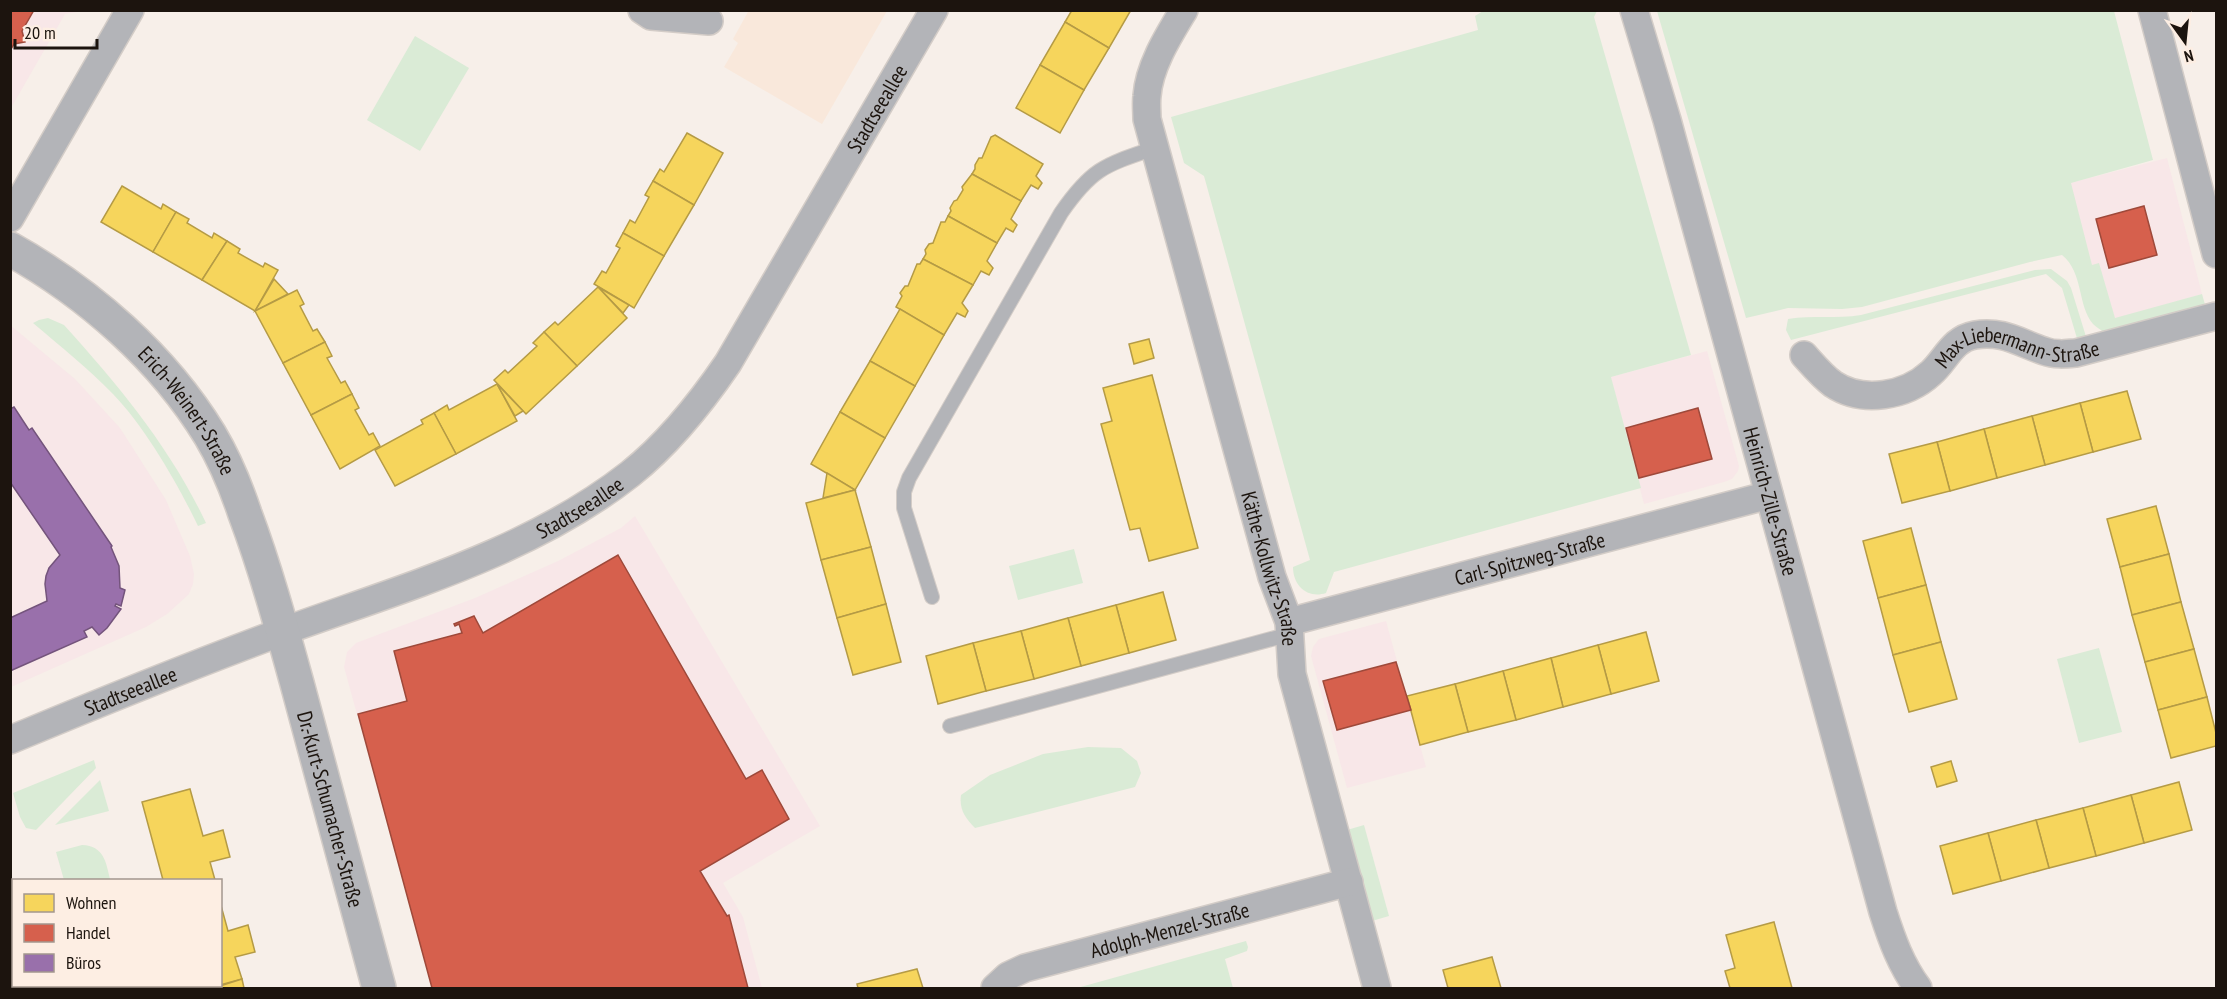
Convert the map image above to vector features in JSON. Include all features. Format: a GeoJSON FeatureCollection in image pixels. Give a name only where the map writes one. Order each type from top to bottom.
{"type":"FeatureCollection","features":[{"type":"Feature","properties":{"kind":"street"},"geometry":{"type":"LineString","coordinates":[[10,218],[129,10]]}},
{"type":"Feature","properties":{"kind":"street"},"geometry":{"type":"LineString","coordinates":[[642,10],[651,16],[709,21]]}},
{"type":"Feature","properties":{"kind":"street","name":"Stadtseeallee"},"geometry":{"type":"LineString","coordinates":[[10,740],[283,632],[427,581],[522,540],[597,497],[629,475],[649,458],[703,400],[728,363],[934,10]]}},
{"type":"Feature","properties":{"kind":"street","name":"Käthe-Kollwitz-Straße"},"geometry":{"type":"LineString","coordinates":[[1184,10],[1172,29],[1152,74],[1147,95],[1147,119],[1272,577],[1290,628],[1292,674],[1377,988]]}},
{"type":"Feature","properties":{"kind":"street","name":"Heinrich-Zille-Straße"},"geometry":{"type":"LineString","coordinates":[[1634,10],[1671,131],[1883,912],[1896,950],[1906,971],[1918,988]]}},
{"type":"Feature","properties":{"kind":"street"},"geometry":{"type":"LineString","coordinates":[[2152,10],[2217,254]]}},
{"type":"Feature","properties":{"kind":"street","name":"Erich-Weinert-Straße"},"geometry":{"type":"LineString","coordinates":[[10,249],[64,282],[116,325],[153,361],[198,418],[210,435],[240,498],[257,545],[283,632]]}},
{"type":"Feature","properties":{"kind":"street","name":"Max-Liebermann-Straße"},"geometry":{"type":"LineString","coordinates":[[1804,355],[1834,385],[1853,393],[1879,395],[1899,392],[1918,383],[1932,372],[1953,346],[1970,336],[2000,334],[2044,351],[2057,354],[2076,353],[2217,316]]}},
{"type":"Feature","properties":{"kind":"street","name":"Carl-Spitzweg-Straße"},"geometry":{"type":"LineString","coordinates":[[1290,628],[1769,495]]}},
{"type":"Feature","properties":{"kind":"street","name":"Dr.-Kurt-Schumacher-Straße"},"geometry":{"type":"LineString","coordinates":[[283,632],[379,988]]}},
{"type":"Feature","properties":{"kind":"street","name":"Adolph-Menzel-Straße"},"geometry":{"type":"LineString","coordinates":[[995,988],[1008,976],[1025,968],[1350,882]]}},
{"type":"Feature","properties":{"kind":"lane"},"geometry":{"type":"LineString","coordinates":[[932,597],[904,508],[904,492],[909,478],[1055,223],[1076,191],[1092,175],[1113,162],[1155,148]]}},
{"type":"Feature","properties":{"kind":"lane"},"geometry":{"type":"LineString","coordinates":[[950,726],[1290,628]]}},
{"type":"Feature","properties":{"kind":"shaded area"},"geometry":{"type":"Polygon","coordinates":[[[749,10],[887,11],[822,124],[724,67],[738,43],[733,39],[749,10]]]}},
{"type":"Feature","properties":{"kind":"shaded area"},"geometry":{"type":"Polygon","coordinates":[[[11,11],[83,11],[65,14],[11,108],[11,11]]]}},
{"type":"Feature","properties":{"kind":"shaded area"},"geometry":{"type":"Polygon","coordinates":[[[2167,158],[2202,294],[2115,319],[2099,264],[2092,265],[2070,183],[2167,158]]]}},
{"type":"Feature","properties":{"kind":"shaded area"},"geometry":{"type":"Polygon","coordinates":[[[10,325],[75,379],[120,428],[166,500],[190,556],[194,574],[189,594],[167,614],[146,627],[11,687],[10,325]]]}},
{"type":"Feature","properties":{"kind":"shaded area"},"geometry":{"type":"Polygon","coordinates":[[[1707,351],[1739,466],[1738,471],[1732,479],[1724,482],[1644,504],[1611,377],[1707,351]]]}},
{"type":"Feature","properties":{"kind":"shaded area"},"geometry":{"type":"Polygon","coordinates":[[[635,516],[820,826],[723,883],[743,917],[762,988],[432,988],[344,667],[347,652],[356,643],[475,598],[558,561],[621,528],[635,516]]]}},
{"type":"Feature","properties":{"kind":"shaded area"},"geometry":{"type":"Polygon","coordinates":[[[1386,621],[1426,767],[1347,788],[1311,656],[1313,647],[1319,639],[1386,621]]]}},
{"type":"Feature","properties":{"kind":"green space"},"geometry":{"type":"Polygon","coordinates":[[[1483,11],[1597,11],[1594,17],[1691,355],[1611,377],[1641,488],[1334,572],[1326,593],[1313,594],[1299,585],[1294,574],[1293,567],[1310,560],[1204,176],[1184,163],[1171,117],[1478,30],[1475,16],[1483,11]]]}},
{"type":"Feature","properties":{"kind":"green space"},"geometry":{"type":"Polygon","coordinates":[[[1657,11],[2114,11],[2153,160],[2071,183],[2092,265],[2099,263],[2115,318],[2202,294],[2206,308],[2105,333],[2093,324],[2088,316],[2074,271],[2062,255],[1862,307],[1788,308],[1746,318],[1657,11]]]}},
{"type":"Feature","properties":{"kind":"green space"},"geometry":{"type":"Polygon","coordinates":[[[415,36],[469,68],[420,151],[367,120],[415,36]]]}},
{"type":"Feature","properties":{"kind":"green space"},"geometry":{"type":"Polygon","coordinates":[[[2051,269],[2067,281],[2071,288],[2088,343],[2079,345],[2062,288],[2046,274],[1791,340],[1786,330],[1788,319],[1861,315],[2035,270],[2051,269]]]}},
{"type":"Feature","properties":{"kind":"green space"},"geometry":{"type":"Polygon","coordinates":[[[48,318],[64,325],[124,394],[160,443],[192,495],[206,523],[198,526],[160,457],[125,407],[94,375],[33,323],[48,318]]]}},
{"type":"Feature","properties":{"kind":"green space"},"geometry":{"type":"Polygon","coordinates":[[[1074,549],[1083,583],[1018,600],[1009,566],[1074,549]]]}},
{"type":"Feature","properties":{"kind":"green space"},"geometry":{"type":"Polygon","coordinates":[[[2099,648],[2122,732],[2079,743],[2057,659],[2099,648]]]}},
{"type":"Feature","properties":{"kind":"green space"},"geometry":{"type":"Polygon","coordinates":[[[1088,747],[1121,748],[1137,761],[1141,773],[1135,787],[975,828],[968,821],[961,805],[961,795],[990,775],[1043,754],[1088,747]]]}},
{"type":"Feature","properties":{"kind":"green space"},"geometry":{"type":"Polygon","coordinates":[[[94,760],[96,768],[36,830],[26,828],[13,793],[94,760]]]}},
{"type":"Feature","properties":{"kind":"green space"},"geometry":{"type":"Polygon","coordinates":[[[100,780],[109,811],[55,825],[100,780]]]}},
{"type":"Feature","properties":{"kind":"green space"},"geometry":{"type":"Polygon","coordinates":[[[1364,825],[1389,916],[1372,921],[1347,830],[1364,825]]]}},
{"type":"Feature","properties":{"kind":"green space"},"geometry":{"type":"Polygon","coordinates":[[[82,845],[95,848],[103,856],[110,879],[64,879],[56,852],[82,845]]]}},
{"type":"Feature","properties":{"kind":"green space"},"geometry":{"type":"Polygon","coordinates":[[[1246,941],[1247,951],[1225,959],[1233,988],[1077,988],[1246,941]]]}},
{"type":"Feature","properties":{"kind":"building: Wohnen"},"geometry":{"type":"Polygon","coordinates":[[[1072,10],[1131,10],[1109,48],[1065,22],[1072,10]]]}},
{"type":"Feature","properties":{"kind":"building: Wohnen"},"geometry":{"type":"Polygon","coordinates":[[[1065,22],[1109,48],[1084,90],[1040,65],[1065,22]]]}},
{"type":"Feature","properties":{"kind":"building: Wohnen"},"geometry":{"type":"Polygon","coordinates":[[[1040,65],[1084,90],[1060,133],[1016,108],[1040,65]]]}},
{"type":"Feature","properties":{"kind":"building: Wohnen"},"geometry":{"type":"Polygon","coordinates":[[[687,133],[723,153],[694,205],[653,181],[660,169],[664,172],[687,133]]]}},
{"type":"Feature","properties":{"kind":"building: Wohnen"},"geometry":{"type":"Polygon","coordinates":[[[995,135],[1043,164],[1036,176],[1042,183],[1038,189],[1031,185],[1021,201],[972,174],[991,137],[995,135]]]}},
{"type":"Feature","properties":{"kind":"building: Wohnen"},"geometry":{"type":"Polygon","coordinates":[[[972,174],[1021,201],[1011,219],[1017,225],[1013,232],[1006,228],[997,243],[948,216],[954,201],[963,190],[962,187],[972,174]]]}},
{"type":"Feature","properties":{"kind":"building: Wohnen"},"geometry":{"type":"Polygon","coordinates":[[[653,181],[694,205],[664,256],[623,233],[630,220],[635,223],[649,197],[645,195],[653,181]]]}},
{"type":"Feature","properties":{"kind":"building: Wohnen"},"geometry":{"type":"Polygon","coordinates":[[[122,186],[161,209],[163,204],[176,212],[153,252],[101,222],[122,186]]]}},
{"type":"Feature","properties":{"kind":"building: Wohnen"},"geometry":{"type":"Polygon","coordinates":[[[176,212],[189,219],[187,223],[212,238],[214,233],[227,241],[202,280],[153,252],[176,212]]]}},
{"type":"Feature","properties":{"kind":"building: Wohnen"},"geometry":{"type":"Polygon","coordinates":[[[948,216],[997,243],[987,261],[993,268],[989,275],[981,271],[973,285],[923,259],[926,254],[925,250],[929,244],[933,243],[941,222],[945,222],[948,216]]]}},
{"type":"Feature","properties":{"kind":"building: Wohnen"},"geometry":{"type":"Polygon","coordinates":[[[623,233],[664,256],[634,308],[594,284],[602,271],[606,273],[620,248],[616,246],[623,233]]]}},
{"type":"Feature","properties":{"kind":"building: Wohnen"},"geometry":{"type":"Polygon","coordinates":[[[227,241],[240,249],[238,253],[263,267],[265,263],[278,270],[255,311],[202,280],[227,241]]]}},
{"type":"Feature","properties":{"kind":"building: Wohnen"},"geometry":{"type":"Polygon","coordinates":[[[923,259],[973,285],[962,303],[968,311],[965,317],[957,313],[944,335],[896,307],[902,296],[900,293],[905,286],[908,286],[917,264],[920,264],[923,259]]]}},
{"type":"Feature","properties":{"kind":"building: Wohnen"},"geometry":{"type":"Polygon","coordinates":[[[274,279],[288,294],[255,311],[274,279]]]}},
{"type":"Feature","properties":{"kind":"building: Wohnen"},"geometry":{"type":"Polygon","coordinates":[[[598,287],[629,305],[623,313],[598,287]]]}},
{"type":"Feature","properties":{"kind":"building: Wohnen"},"geometry":{"type":"Polygon","coordinates":[[[598,287],[627,318],[577,366],[544,332],[555,322],[558,325],[598,287]]]}},
{"type":"Feature","properties":{"kind":"building: Wohnen"},"geometry":{"type":"Polygon","coordinates":[[[297,290],[304,304],[300,306],[313,331],[317,329],[325,342],[283,363],[255,311],[297,290]]]}},
{"type":"Feature","properties":{"kind":"building: Wohnen"},"geometry":{"type":"Polygon","coordinates":[[[900,309],[944,335],[915,386],[870,361],[900,309]]]}},
{"type":"Feature","properties":{"kind":"building: Wohnen"},"geometry":{"type":"Polygon","coordinates":[[[544,332],[577,366],[526,414],[494,380],[505,370],[508,373],[537,346],[533,343],[544,332]]]}},
{"type":"Feature","properties":{"kind":"building: Wohnen"},"geometry":{"type":"Polygon","coordinates":[[[1149,339],[1154,358],[1134,364],[1129,344],[1149,339]]]}},
{"type":"Feature","properties":{"kind":"building: Wohnen"},"geometry":{"type":"Polygon","coordinates":[[[325,342],[332,356],[327,358],[341,383],[345,381],[352,394],[311,415],[283,363],[325,342]]]}},
{"type":"Feature","properties":{"kind":"building: Wohnen"},"geometry":{"type":"Polygon","coordinates":[[[870,361],[915,386],[885,438],[840,412],[870,361]]]}},
{"type":"Feature","properties":{"kind":"building: Wohnen"},"geometry":{"type":"Polygon","coordinates":[[[1152,375],[1198,548],[1149,561],[1140,528],[1130,530],[1101,424],[1112,421],[1103,388],[1152,375]]]}},
{"type":"Feature","properties":{"kind":"building: Wohnen"},"geometry":{"type":"Polygon","coordinates":[[[497,384],[517,421],[456,454],[434,413],[447,405],[449,410],[497,384]]]}},
{"type":"Feature","properties":{"kind":"building: Wohnen"},"geometry":{"type":"Polygon","coordinates":[[[497,384],[523,411],[515,416],[497,384]]]}},
{"type":"Feature","properties":{"kind":"building: Wohnen"},"geometry":{"type":"Polygon","coordinates":[[[2127,391],[2141,439],[2093,452],[2080,403],[2127,391]]]}},
{"type":"Feature","properties":{"kind":"building: Wohnen"},"geometry":{"type":"Polygon","coordinates":[[[352,394],[359,408],[355,410],[369,435],[373,433],[380,446],[340,469],[311,415],[352,394]]]}},
{"type":"Feature","properties":{"kind":"building: Wohnen"},"geometry":{"type":"Polygon","coordinates":[[[2080,403],[2093,452],[2045,465],[2032,416],[2080,403]]]}},
{"type":"Feature","properties":{"kind":"building: Wohnen"},"geometry":{"type":"Polygon","coordinates":[[[840,412],[885,438],[855,490],[811,464],[840,412]]]}},
{"type":"Feature","properties":{"kind":"building: Wohnen"},"geometry":{"type":"Polygon","coordinates":[[[434,413],[456,454],[395,486],[375,450],[423,424],[421,420],[434,413]]]}},
{"type":"Feature","properties":{"kind":"building: Wohnen"},"geometry":{"type":"Polygon","coordinates":[[[2032,416],[2045,465],[1997,478],[1984,429],[2032,416]]]}},
{"type":"Feature","properties":{"kind":"building: Wohnen"},"geometry":{"type":"Polygon","coordinates":[[[1984,429],[1997,478],[1950,491],[1937,442],[1984,429]]]}},
{"type":"Feature","properties":{"kind":"building: Wohnen"},"geometry":{"type":"Polygon","coordinates":[[[1937,442],[1950,491],[1902,503],[1889,454],[1937,442]]]}},
{"type":"Feature","properties":{"kind":"building: Wohnen"},"geometry":{"type":"Polygon","coordinates":[[[827,473],[855,490],[823,498],[827,473]]]}},
{"type":"Feature","properties":{"kind":"building: Wohnen"},"geometry":{"type":"Polygon","coordinates":[[[855,490],[871,547],[821,560],[806,503],[855,490]]]}},
{"type":"Feature","properties":{"kind":"building: Wohnen"},"geometry":{"type":"Polygon","coordinates":[[[2156,506],[2169,554],[2120,567],[2107,519],[2156,506]]]}},
{"type":"Feature","properties":{"kind":"building: Wohnen"},"geometry":{"type":"Polygon","coordinates":[[[1911,528],[1926,585],[1878,598],[1863,541],[1911,528]]]}},
{"type":"Feature","properties":{"kind":"building: Wohnen"},"geometry":{"type":"Polygon","coordinates":[[[871,547],[886,604],[837,618],[821,560],[871,547]]]}},
{"type":"Feature","properties":{"kind":"building: Wohnen"},"geometry":{"type":"Polygon","coordinates":[[[2169,554],[2181,602],[2132,615],[2120,567],[2169,554]]]}},
{"type":"Feature","properties":{"kind":"building: Wohnen"},"geometry":{"type":"Polygon","coordinates":[[[1926,585],[1941,642],[1893,655],[1878,598],[1926,585]]]}},
{"type":"Feature","properties":{"kind":"building: Wohnen"},"geometry":{"type":"Polygon","coordinates":[[[1163,592],[1176,640],[1129,653],[1116,605],[1163,592]]]}},
{"type":"Feature","properties":{"kind":"building: Wohnen"},"geometry":{"type":"Polygon","coordinates":[[[2181,602],[2194,649],[2145,662],[2132,615],[2181,602]]]}},
{"type":"Feature","properties":{"kind":"building: Wohnen"},"geometry":{"type":"Polygon","coordinates":[[[886,604],[901,662],[853,675],[837,618],[886,604]]]}},
{"type":"Feature","properties":{"kind":"building: Wohnen"},"geometry":{"type":"Polygon","coordinates":[[[1116,605],[1129,653],[1081,666],[1068,618],[1116,605]]]}},
{"type":"Feature","properties":{"kind":"building: Wohnen"},"geometry":{"type":"Polygon","coordinates":[[[1068,618],[1081,666],[1034,679],[1021,631],[1068,618]]]}},
{"type":"Feature","properties":{"kind":"building: Wohnen"},"geometry":{"type":"Polygon","coordinates":[[[1021,631],[1034,679],[986,691],[973,643],[1021,631]]]}},
{"type":"Feature","properties":{"kind":"building: Wohnen"},"geometry":{"type":"Polygon","coordinates":[[[1646,632],[1659,681],[1611,694],[1598,645],[1646,632]]]}},
{"type":"Feature","properties":{"kind":"building: Wohnen"},"geometry":{"type":"Polygon","coordinates":[[[1941,642],[1957,699],[1909,712],[1893,655],[1941,642]]]}},
{"type":"Feature","properties":{"kind":"building: Wohnen"},"geometry":{"type":"Polygon","coordinates":[[[973,643],[986,691],[938,704],[926,656],[973,643]]]}},
{"type":"Feature","properties":{"kind":"building: Wohnen"},"geometry":{"type":"Polygon","coordinates":[[[1598,645],[1611,694],[1563,707],[1551,658],[1598,645]]]}},
{"type":"Feature","properties":{"kind":"building: Wohnen"},"geometry":{"type":"Polygon","coordinates":[[[2194,649],[2207,697],[2158,710],[2145,662],[2194,649]]]}},
{"type":"Feature","properties":{"kind":"building: Wohnen"},"geometry":{"type":"Polygon","coordinates":[[[1551,658],[1563,707],[1516,720],[1503,671],[1551,658]]]}},
{"type":"Feature","properties":{"kind":"building: Wohnen"},"geometry":{"type":"Polygon","coordinates":[[[1503,671],[1516,720],[1468,732],[1455,684],[1503,671]]]}},
{"type":"Feature","properties":{"kind":"building: Wohnen"},"geometry":{"type":"Polygon","coordinates":[[[1455,684],[1468,732],[1420,745],[1407,696],[1455,684]]]}},
{"type":"Feature","properties":{"kind":"building: Wohnen"},"geometry":{"type":"Polygon","coordinates":[[[2207,697],[2216,733],[2216,746],[2171,758],[2158,710],[2207,697]]]}},
{"type":"Feature","properties":{"kind":"building: Wohnen"},"geometry":{"type":"Polygon","coordinates":[[[1951,761],[1957,781],[1937,787],[1931,767],[1951,761]]]}},
{"type":"Feature","properties":{"kind":"building: Wohnen"},"geometry":{"type":"Polygon","coordinates":[[[2179,782],[2192,830],[2144,843],[2131,795],[2179,782]]]}},
{"type":"Feature","properties":{"kind":"building: Wohnen"},"geometry":{"type":"Polygon","coordinates":[[[190,789],[203,836],[223,830],[230,857],[210,862],[215,879],[163,879],[142,802],[190,789]]]}},
{"type":"Feature","properties":{"kind":"building: Wohnen"},"geometry":{"type":"Polygon","coordinates":[[[2131,795],[2144,843],[2096,856],[2083,808],[2131,795]]]}},
{"type":"Feature","properties":{"kind":"building: Wohnen"},"geometry":{"type":"Polygon","coordinates":[[[2083,808],[2096,856],[2049,868],[2036,820],[2083,808]]]}},
{"type":"Feature","properties":{"kind":"building: Wohnen"},"geometry":{"type":"Polygon","coordinates":[[[2036,820],[2049,868],[2001,881],[1988,833],[2036,820]]]}},
{"type":"Feature","properties":{"kind":"building: Wohnen"},"geometry":{"type":"Polygon","coordinates":[[[1988,833],[2001,881],[1953,894],[1940,846],[1988,833]]]}},
{"type":"Feature","properties":{"kind":"building: Wohnen"},"geometry":{"type":"Polygon","coordinates":[[[222,909],[228,931],[248,925],[255,952],[235,957],[242,979],[222,984],[222,909]]]}},
{"type":"Feature","properties":{"kind":"building: Wohnen"},"geometry":{"type":"Polygon","coordinates":[[[1774,922],[1792,988],[1730,988],[1725,971],[1735,968],[1726,935],[1774,922]]]}},
{"type":"Feature","properties":{"kind":"building: Wohnen"},"geometry":{"type":"Polygon","coordinates":[[[1492,957],[1501,988],[1448,988],[1443,970],[1492,957]]]}},
{"type":"Feature","properties":{"kind":"building: Wohnen"},"geometry":{"type":"Polygon","coordinates":[[[917,969],[923,988],[858,988],[857,984],[917,969]]]}},
{"type":"Feature","properties":{"kind":"building: Wohnen"},"geometry":{"type":"Polygon","coordinates":[[[242,979],[244,988],[208,988],[242,979]]]}},
{"type":"Feature","properties":{"kind":"building: Handel"},"geometry":{"type":"Polygon","coordinates":[[[10,10],[34,10],[22,31],[25,42],[14,44],[10,51],[10,10]]]}},
{"type":"Feature","properties":{"kind":"building: Handel"},"geometry":{"type":"Polygon","coordinates":[[[2144,206],[2157,255],[2109,268],[2096,219],[2144,206]]]}},
{"type":"Feature","properties":{"kind":"building: Handel"},"geometry":{"type":"Polygon","coordinates":[[[1698,408],[1712,459],[1639,478],[1626,428],[1698,408]]]}},
{"type":"Feature","properties":{"kind":"building: Handel"},"geometry":{"type":"Polygon","coordinates":[[[618,555],[746,779],[762,770],[789,819],[700,871],[727,916],[729,915],[748,988],[432,988],[358,714],[407,701],[394,651],[462,633],[459,624],[455,626],[454,624],[474,616],[483,633],[618,555]]]}},
{"type":"Feature","properties":{"kind":"building: Handel"},"geometry":{"type":"Polygon","coordinates":[[[1396,662],[1411,710],[1337,730],[1323,681],[1396,662]]]}},
{"type":"Feature","properties":{"kind":"building: Büros"},"geometry":{"type":"Polygon","coordinates":[[[14,407],[29,430],[32,428],[112,546],[119,566],[120,588],[125,590],[121,606],[116,604],[115,606],[121,609],[99,635],[92,627],[84,631],[87,637],[10,671],[10,618],[47,601],[46,576],[49,568],[60,555],[10,482],[10,409],[14,407]]]}}]}
